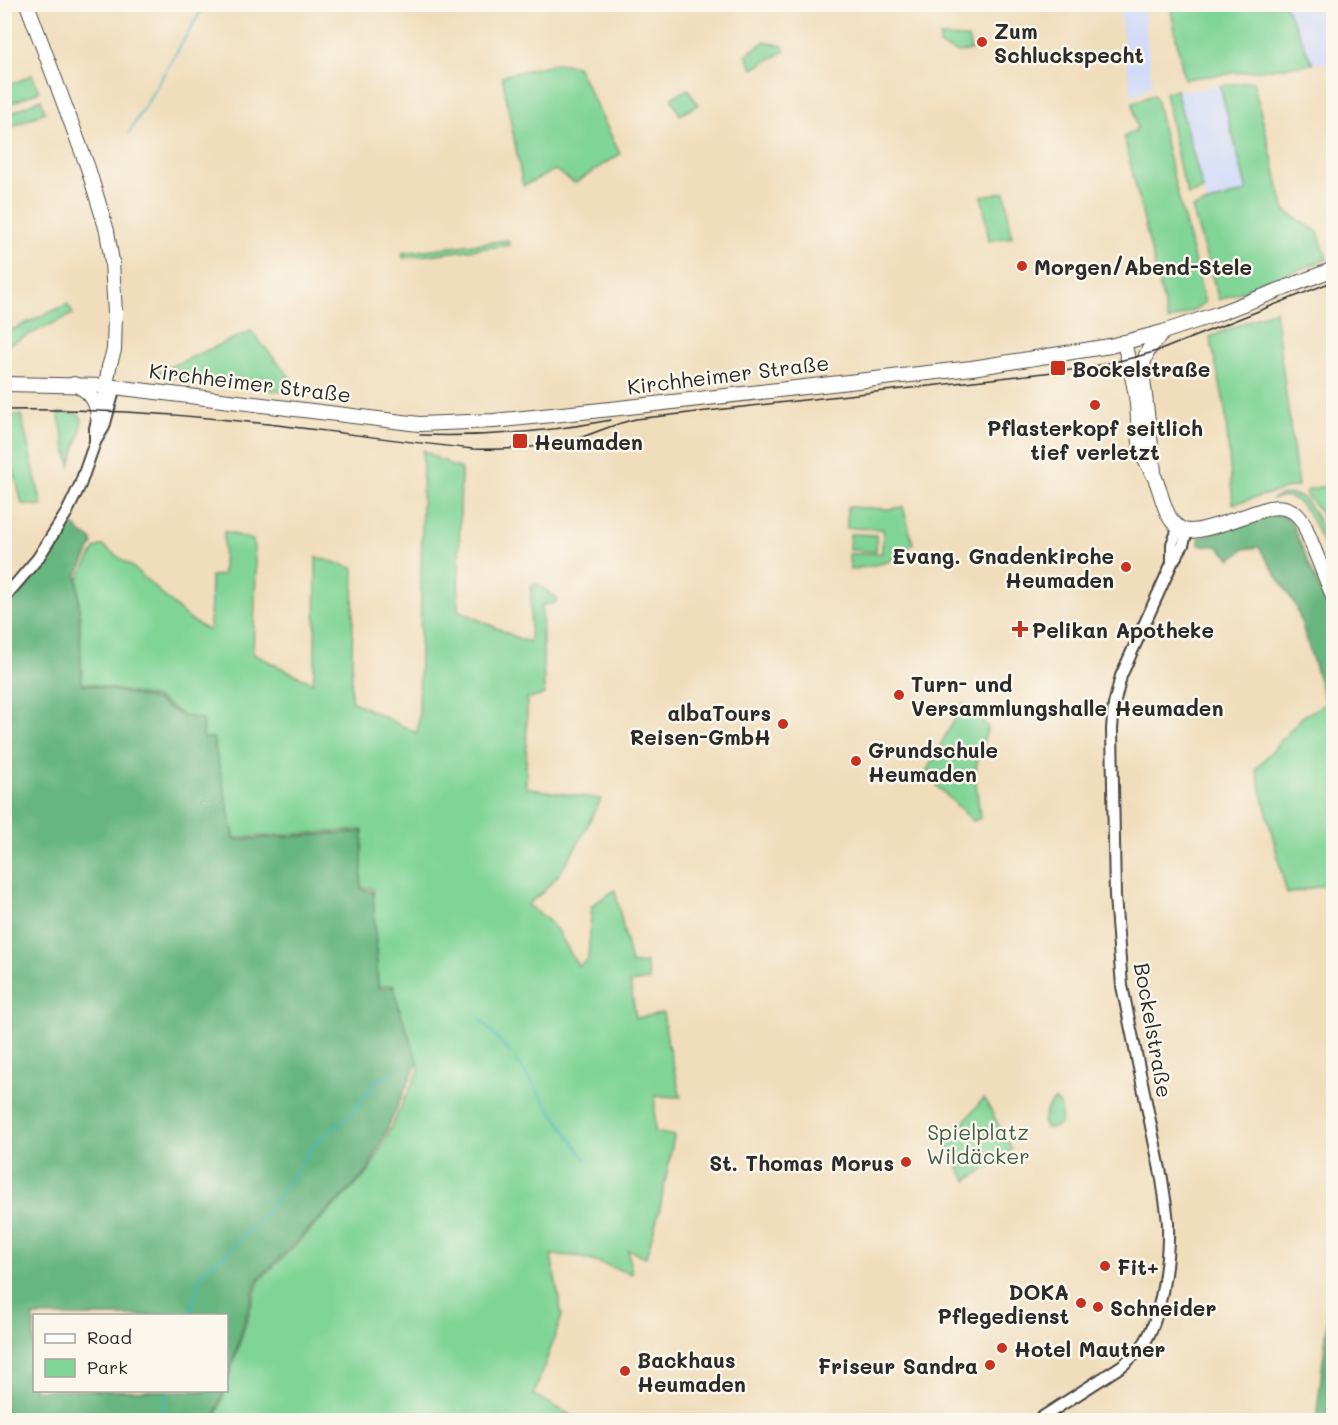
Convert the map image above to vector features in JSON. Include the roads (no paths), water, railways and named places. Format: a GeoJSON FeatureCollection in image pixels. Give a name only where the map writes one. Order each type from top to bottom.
{"type":"FeatureCollection","features":[{"type":"Feature","properties":{"kind":"main road"},"geometry":{"type":"LineString","coordinates":[[27,4],[90,174],[107,231],[115,296],[114,350],[117,367],[111,386]]}},
{"type":"Feature","properties":{"kind":"main road","name":"Kirchheimer Straße"},"geometry":{"type":"LineString","coordinates":[[4,384],[111,386],[419,424],[503,420],[972,368],[1064,354],[1163,332],[1334,269]]}},
{"type":"Feature","properties":{"kind":"main road"},"geometry":{"type":"LineString","coordinates":[[1155,476],[1142,371],[1149,347],[1163,332]]}},
{"type":"Feature","properties":{"kind":"main road"},"geometry":{"type":"LineString","coordinates":[[1128,341],[1142,371]]}},
{"type":"Feature","properties":{"kind":"main road"},"geometry":{"type":"LineString","coordinates":[[1128,341],[1142,455],[1155,476],[1170,517],[1183,529],[1209,527],[1278,506],[1288,508],[1299,517],[1304,525],[1334,599]]}},
{"type":"Feature","properties":{"kind":"main road"},"geometry":{"type":"LineString","coordinates":[[74,384],[86,381],[95,374],[114,350]]}},
{"type":"Feature","properties":{"kind":"main road"},"geometry":{"type":"LineString","coordinates":[[74,384],[92,398],[97,407],[98,418]]}},
{"type":"Feature","properties":{"kind":"street"},"geometry":{"type":"LineString","coordinates":[[95,442],[95,428],[111,386]]}},
{"type":"Feature","properties":{"kind":"street"},"geometry":{"type":"LineString","coordinates":[[4,598],[38,558],[63,519],[80,485],[95,442],[104,427],[111,386]]}},
{"type":"Feature","properties":{"kind":"street","name":"Bockelstraße"},"geometry":{"type":"LineString","coordinates":[[1038,1420],[1123,1365],[1135,1354],[1146,1339],[1155,1320],[1163,1281],[1167,1251],[1167,1210],[1123,998],[1116,896],[1112,729],[1114,705],[1121,676],[1172,563],[1183,545],[1183,529]]}},
{"type":"Feature","properties":{"kind":"waterway"},"geometry":{"type":"LineString","coordinates":[[129,133],[205,4]]}},
{"type":"Feature","properties":{"kind":"waterway"},"geometry":{"type":"LineString","coordinates":[[480,1019],[511,1054]]}},
{"type":"Feature","properties":{"kind":"waterway"},"geometry":{"type":"LineString","coordinates":[[516,1060],[586,1160]]}},
{"type":"Feature","properties":{"kind":"waterway"},"geometry":{"type":"LineString","coordinates":[[190,1314],[202,1271],[221,1258],[266,1213],[316,1142],[352,1114],[371,1090],[375,1081],[387,1077],[396,1070]]}},
{"type":"Feature","properties":{"kind":"waterway"},"geometry":{"type":"LineString","coordinates":[[160,1420],[167,1392]]}},
{"type":"Feature","properties":{"kind":"tram line"},"geometry":{"type":"LineString","coordinates":[[4,410],[166,414],[473,449],[526,448],[586,436],[636,419],[1071,370],[1106,364],[1163,349],[1334,281]]}},
{"type":"Feature","properties":{"kind":"tram line"},"geometry":{"type":"LineString","coordinates":[[420,435],[516,433],[611,420]]}},
{"type":"Feature","properties":{"kind":"place","name":"Zum Schluckspecht"},"geometry":{"type":"Point","coordinates":[982,42]}},
{"type":"Feature","properties":{"kind":"place","name":"Morgen/Abend-Stele"},"geometry":{"type":"Point","coordinates":[1022,266]}},
{"type":"Feature","properties":{"kind":"place","name":"Bockelstraße"},"geometry":{"type":"Point","coordinates":[1058,368]}},
{"type":"Feature","properties":{"kind":"place","name":"Pflasterkopf seitlich tief verletzt"},"geometry":{"type":"Point","coordinates":[1095,405]}},
{"type":"Feature","properties":{"kind":"place","name":"Heumaden"},"geometry":{"type":"Point","coordinates":[520,441]}},
{"type":"Feature","properties":{"kind":"place","name":"Evang. Gnadenkirche Heumaden"},"geometry":{"type":"Point","coordinates":[1126,567]}},
{"type":"Feature","properties":{"kind":"place","name":"Pelikan Apotheke"},"geometry":{"type":"Point","coordinates":[1020,629]}},
{"type":"Feature","properties":{"kind":"place","name":"Turn- und Versammlungshalle Heumaden"},"geometry":{"type":"Point","coordinates":[899,695]}},
{"type":"Feature","properties":{"kind":"place","name":"albaTours Reisen-GmbH"},"geometry":{"type":"Point","coordinates":[783,724]}},
{"type":"Feature","properties":{"kind":"place","name":"Grundschule Heumaden"},"geometry":{"type":"Point","coordinates":[856,761]}},
{"type":"Feature","properties":{"kind":"place","name":"St. Thomas Morus"},"geometry":{"type":"Point","coordinates":[906,1162]}},
{"type":"Feature","properties":{"kind":"place","name":"Fit+"},"geometry":{"type":"Point","coordinates":[1105,1266]}},
{"type":"Feature","properties":{"kind":"place","name":"DOKA Pflegedienst"},"geometry":{"type":"Point","coordinates":[1081,1303]}},
{"type":"Feature","properties":{"kind":"place","name":"Schneider"},"geometry":{"type":"Point","coordinates":[1098,1307]}},
{"type":"Feature","properties":{"kind":"place","name":"Hotel Mautner"},"geometry":{"type":"Point","coordinates":[1002,1348]}},
{"type":"Feature","properties":{"kind":"place","name":"Friseur Sandra"},"geometry":{"type":"Point","coordinates":[990,1365]}},
{"type":"Feature","properties":{"kind":"place","name":"Backhaus Heumaden"},"geometry":{"type":"Point","coordinates":[625,1371]}},
{"type":"Feature","properties":{"kind":"park label","name":"Spielplatz Wildäcker"},"geometry":{"type":"Point","coordinates":[978,1143]}}]}
